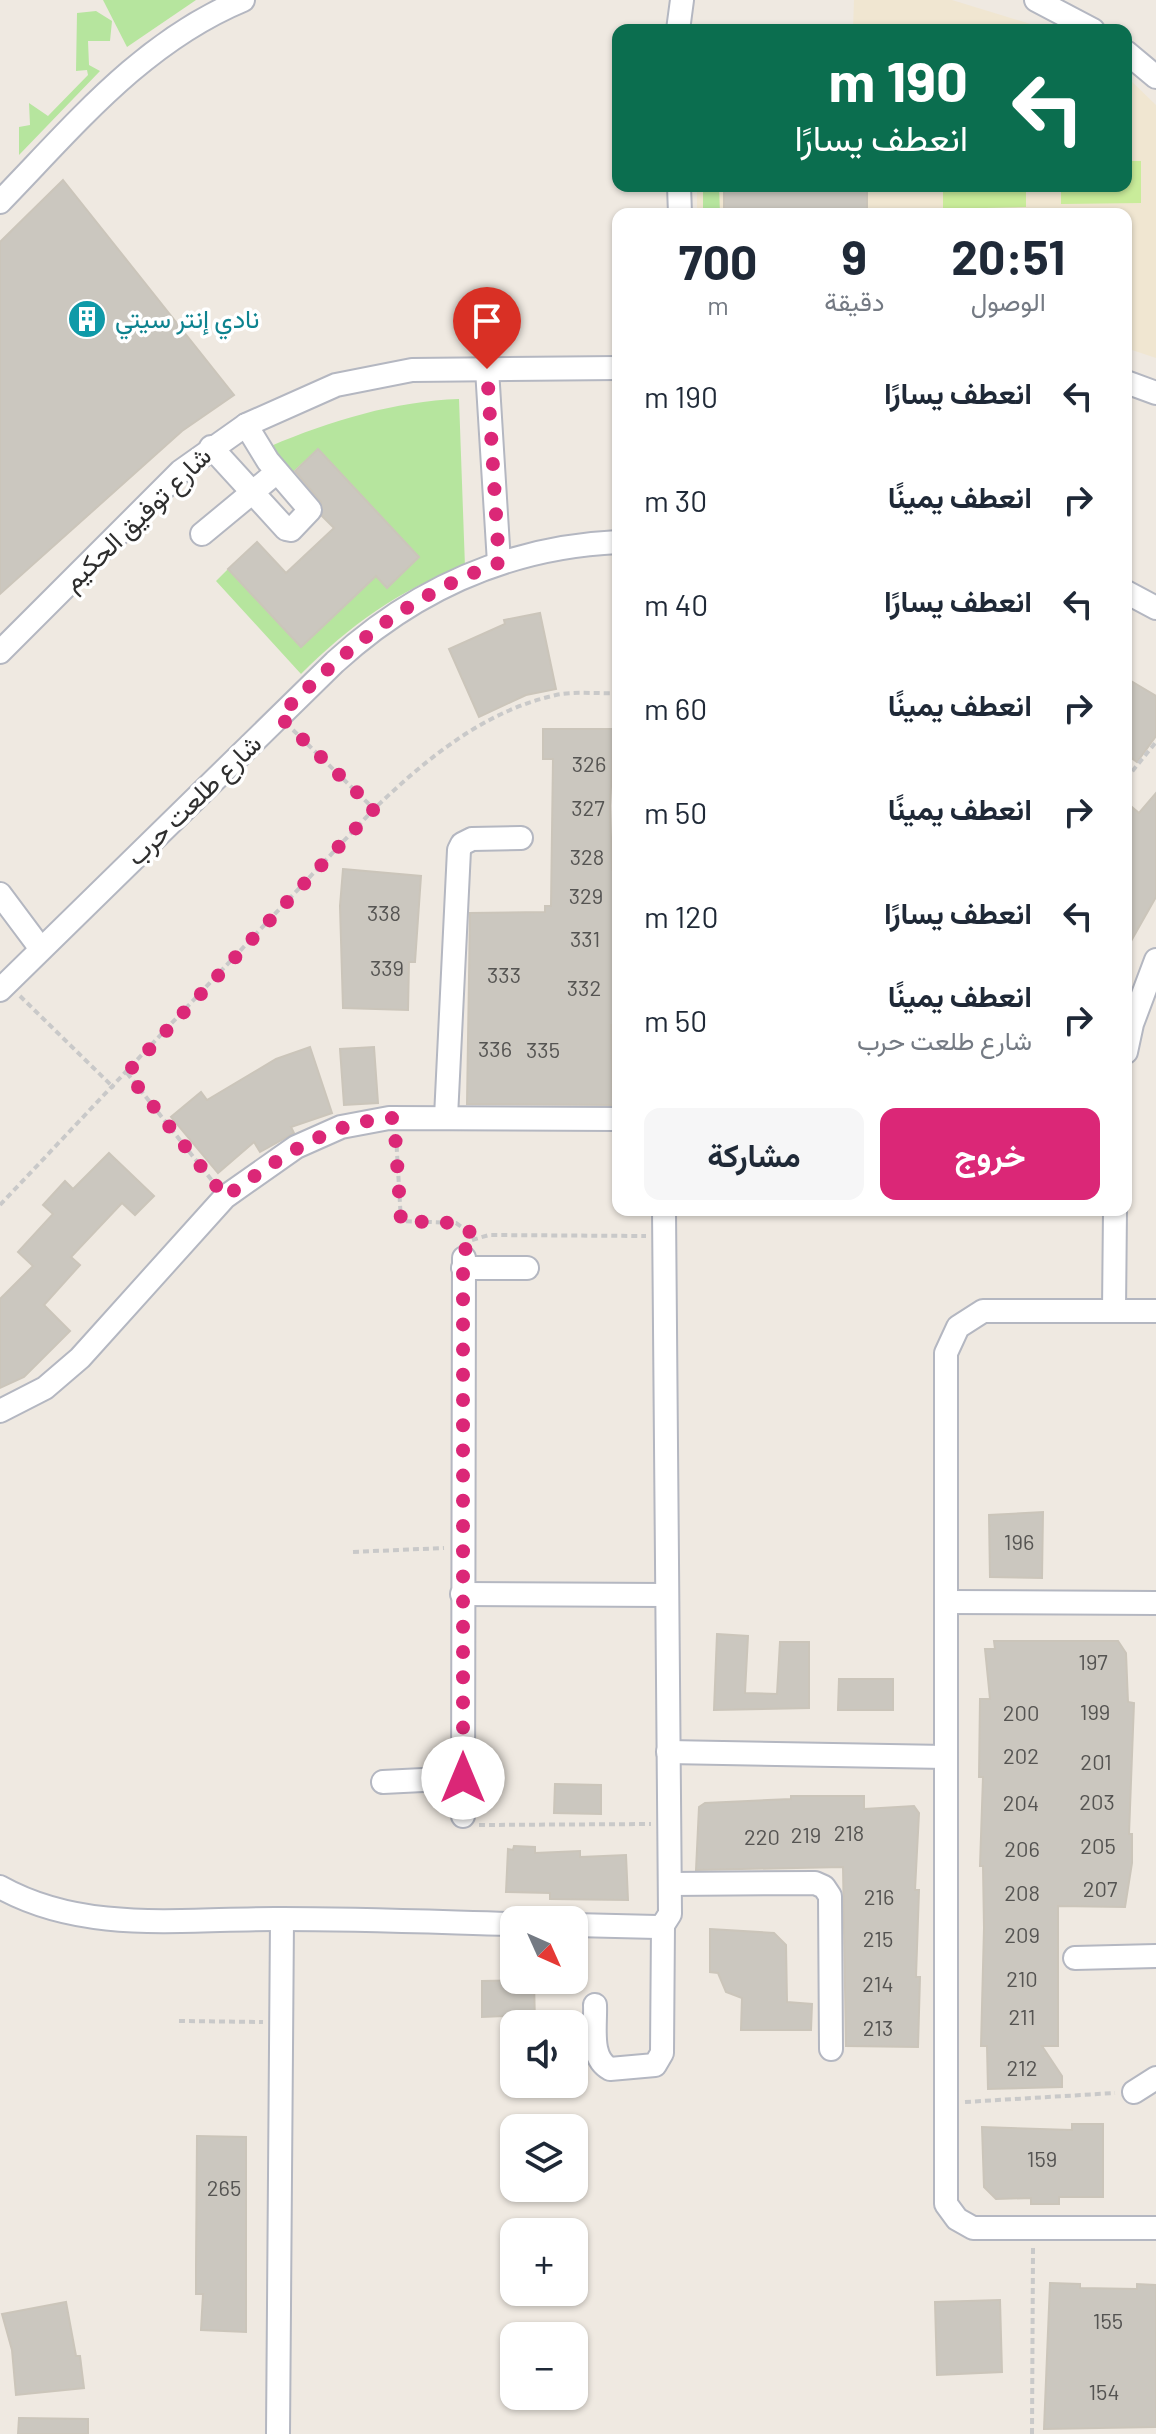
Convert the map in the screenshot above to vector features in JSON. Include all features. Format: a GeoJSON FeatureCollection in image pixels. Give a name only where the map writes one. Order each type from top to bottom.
{"type":"FeatureCollection","features":[{"type":"Feature","properties":{"kind":"street"},"geometry":{"type":"LineString","coordinates":[[0,202],[133,66],[198,22],[243,0]]}},
{"type":"Feature","properties":{"kind":"street"},"geometry":{"type":"LineString","coordinates":[[679,24],[682,0]]}},
{"type":"Feature","properties":{"kind":"street"},"geometry":{"type":"LineString","coordinates":[[1036,0],[1082,24]]}},
{"type":"Feature","properties":{"kind":"street"},"geometry":{"type":"LineString","coordinates":[[1132,57],[1156,77]]}},
{"type":"Feature","properties":{"kind":"street","name":"شارع توفيق الحكيم"},"geometry":{"type":"LineString","coordinates":[[0,652],[181,471],[246,425],[336,385],[412,370],[612,368]]}},
{"type":"Feature","properties":{"kind":"street"},"geometry":{"type":"LineString","coordinates":[[487,369],[499,563]]}},
{"type":"Feature","properties":{"kind":"street"},"geometry":{"type":"LineString","coordinates":[[1132,384],[1156,393]]}},
{"type":"Feature","properties":{"kind":"street"},"geometry":{"type":"LineString","coordinates":[[211,447],[252,493],[291,530],[310,510],[277,472],[246,425]]}},
{"type":"Feature","properties":{"kind":"street"},"geometry":{"type":"LineString","coordinates":[[202,534],[277,472]]}},
{"type":"Feature","properties":{"kind":"street","name":"شارع طلعت حرب"},"geometry":{"type":"LineString","coordinates":[[3,987],[335,662],[384,620],[439,587],[499,563],[561,547],[612,543]]}},
{"type":"Feature","properties":{"kind":"street"},"geometry":{"type":"LineString","coordinates":[[1132,595],[1156,608]]}},
{"type":"Feature","properties":{"kind":"street"},"geometry":{"type":"LineString","coordinates":[[446,1117],[459,850],[472,839],[521,838]]}},
{"type":"Feature","properties":{"kind":"street"},"geometry":{"type":"LineString","coordinates":[[0,894],[41,949]]}},
{"type":"Feature","properties":{"kind":"street"},"geometry":{"type":"LineString","coordinates":[[1132,1024],[1156,960]]}},
{"type":"Feature","properties":{"kind":"street"},"geometry":{"type":"LineString","coordinates":[[0,1411],[45,1388],[80,1358],[225,1197],[296,1147],[341,1127],[394,1118],[612,1119]]}},
{"type":"Feature","properties":{"kind":"street"},"geometry":{"type":"LineString","coordinates":[[595,2005],[596,2053],[603,2066],[610,2069],[655,2065],[662,2053],[663,1925],[670,1914],[664,1216]]}},
{"type":"Feature","properties":{"kind":"street"},"geometry":{"type":"LineString","coordinates":[[1114,1311],[1115,1216]]}},
{"type":"Feature","properties":{"kind":"street"},"geometry":{"type":"LineString","coordinates":[[463,1816],[464,1263],[527,1268]]}},
{"type":"Feature","properties":{"kind":"street"},"geometry":{"type":"LineString","coordinates":[[1156,1311],[983,1311],[969,1317],[950,1339],[946,1353],[946,2204],[950,2212],[973,2228],[1156,2228]]}},
{"type":"Feature","properties":{"kind":"street"},"geometry":{"type":"LineString","coordinates":[[462,1594],[667,1595]]}},
{"type":"Feature","properties":{"kind":"street"},"geometry":{"type":"LineString","coordinates":[[946,1602],[1156,1603]]}},
{"type":"Feature","properties":{"kind":"street"},"geometry":{"type":"LineString","coordinates":[[668,1752],[946,1757]]}},
{"type":"Feature","properties":{"kind":"street"},"geometry":{"type":"LineString","coordinates":[[383,1782],[463,1778]]}},
{"type":"Feature","properties":{"kind":"street"},"geometry":{"type":"LineString","coordinates":[[670,1884],[815,1883],[824,1887],[830,1896],[831,2049]]}},
{"type":"Feature","properties":{"kind":"street"},"geometry":{"type":"LineString","coordinates":[[0,1887],[63,1913],[106,1920],[282,1919],[500,1924]]}},
{"type":"Feature","properties":{"kind":"street"},"geometry":{"type":"LineString","coordinates":[[278,2434],[282,1919]]}},
{"type":"Feature","properties":{"kind":"street"},"geometry":{"type":"LineString","coordinates":[[588,1925],[663,1925]]}},
{"type":"Feature","properties":{"kind":"street"},"geometry":{"type":"LineString","coordinates":[[1075,1958],[1156,1956]]}},
{"type":"Feature","properties":{"kind":"street"},"geometry":{"type":"LineString","coordinates":[[1134,2092],[1147,2087],[1156,2078]]}},
{"type":"Feature","properties":{"kind":"path"},"geometry":{"type":"LineString","coordinates":[[0,1205],[114,1088],[374,809],[427,758],[489,720],[557,695],[612,693]]}},
{"type":"Feature","properties":{"kind":"path"},"geometry":{"type":"LineString","coordinates":[[279,716],[374,809]]}},
{"type":"Feature","properties":{"kind":"path"},"geometry":{"type":"LineString","coordinates":[[1132,772],[1156,742]]}},
{"type":"Feature","properties":{"kind":"path"},"geometry":{"type":"LineString","coordinates":[[3,987],[114,1088]]}},
{"type":"Feature","properties":{"kind":"path"},"geometry":{"type":"LineString","coordinates":[[127,1073],[225,1197]]}},
{"type":"Feature","properties":{"kind":"path"},"geometry":{"type":"LineString","coordinates":[[394,1118],[401,1221],[456,1223],[476,1236],[664,1236]]}},
{"type":"Feature","properties":{"kind":"path"},"geometry":{"type":"LineString","coordinates":[[464,1263],[466,1245],[476,1236]]}},
{"type":"Feature","properties":{"kind":"path"},"geometry":{"type":"LineString","coordinates":[[353,1552],[462,1547]]}},
{"type":"Feature","properties":{"kind":"path"},"geometry":{"type":"LineString","coordinates":[[463,1816],[471,1825],[669,1824]]}},
{"type":"Feature","properties":{"kind":"path"},"geometry":{"type":"LineString","coordinates":[[179,2021],[282,2022]]}},
{"type":"Feature","properties":{"kind":"path"},"geometry":{"type":"LineString","coordinates":[[946,2103],[1134,2092]]}},
{"type":"Feature","properties":{"kind":"path"},"geometry":{"type":"LineString","coordinates":[[1032,2434],[1033,2228]]}},
{"type":"Feature","properties":{"kind":"shaded area"},"geometry":{"type":"Polygon","coordinates":[[[854,0],[952,0],[1030,24],[853,24],[854,0]]]}},
{"type":"Feature","properties":{"kind":"shaded area"},"geometry":{"type":"Polygon","coordinates":[[[1132,82],[1156,105],[1156,358],[1132,350],[1132,208],[697,208],[697,192],[1132,192],[1132,82]]]}},
{"type":"Feature","properties":{"kind":"green space"},"geometry":{"type":"Polygon","coordinates":[[[103,0],[196,0],[127,47],[103,0]]]}},
{"type":"Feature","properties":{"kind":"green space"},"geometry":{"type":"Polygon","coordinates":[[[96,11],[112,21],[110,41],[88,41],[89,65],[100,71],[19,155],[19,127],[30,125],[29,103],[48,116],[88,75],[87,70],[76,71],[77,13],[96,11]]]}},
{"type":"Feature","properties":{"kind":"green space"},"geometry":{"type":"Polygon","coordinates":[[[1132,161],[1141,161],[1141,203],[1061,204],[1061,192],[1132,192],[1132,161]]]}},
{"type":"Feature","properties":{"kind":"green space"},"geometry":{"type":"Polygon","coordinates":[[[703,192],[719,192],[720,208],[703,208],[703,192]]]}},
{"type":"Feature","properties":{"kind":"green space"},"geometry":{"type":"Polygon","coordinates":[[[943,192],[1026,192],[1026,207],[943,208],[943,192]]]}},
{"type":"Feature","properties":{"kind":"green space"},"geometry":{"type":"Polygon","coordinates":[[[459,399],[465,567],[419,586],[377,610],[337,640],[301,674],[216,581],[228,569],[301,647],[376,576],[387,587],[419,557],[318,449],[286,478],[271,446],[316,428],[387,408],[459,399]]]}},
{"type":"Feature","properties":{"kind":"building","name":"نادي إنتر سيتي"},"geometry":{"type":"Polygon","coordinates":[[[63,180],[234,395],[182,431],[0,594],[0,242],[63,180]]]}},
{"type":"Feature","properties":{"kind":"building"},"geometry":{"type":"Polygon","coordinates":[[[724,192],[867,192],[867,208],[724,208],[724,192]]]}},
{"type":"Feature","properties":{"kind":"building"},"geometry":{"type":"Polygon","coordinates":[[[318,449],[419,557],[387,588],[376,576],[301,647],[228,569],[257,542],[286,573],[334,528],[322,516],[321,502],[295,471],[318,449]]]}},
{"type":"Feature","properties":{"kind":"building"},"geometry":{"type":"Polygon","coordinates":[[[540,613],[556,689],[526,695],[479,717],[449,649],[505,624],[504,620],[540,613]]]}},
{"type":"Feature","properties":{"kind":"building"},"geometry":{"type":"Polygon","coordinates":[[[1132,682],[1156,696],[1156,736],[1137,762],[1132,758],[1132,682]]]}},
{"type":"Feature","properties":{"kind":"building"},"geometry":{"type":"Polygon","coordinates":[[[543,729],[612,729],[612,1105],[467,1104],[470,913],[545,912],[545,906],[551,906],[553,759],[543,759],[543,729]]]}},
{"type":"Feature","properties":{"kind":"building"},"geometry":{"type":"Polygon","coordinates":[[[1156,793],[1156,897],[1132,939],[1132,807],[1139,813],[1156,793]]]}},
{"type":"Feature","properties":{"kind":"building"},"geometry":{"type":"Polygon","coordinates":[[[343,869],[421,876],[415,962],[409,962],[408,1010],[343,1008],[340,906],[343,869]]]}},
{"type":"Feature","properties":{"kind":"building"},"geometry":{"type":"Polygon","coordinates":[[[310,1047],[332,1113],[291,1127],[294,1133],[260,1152],[254,1142],[218,1173],[171,1117],[201,1092],[207,1100],[276,1059],[310,1047]]]}},
{"type":"Feature","properties":{"kind":"building"},"geometry":{"type":"Polygon","coordinates":[[[374,1047],[378,1103],[344,1105],[340,1049],[374,1047]]]}},
{"type":"Feature","properties":{"kind":"building"},"geometry":{"type":"Polygon","coordinates":[[[109,1153],[154,1196],[135,1215],[122,1203],[71,1257],[80,1265],[44,1305],[70,1331],[24,1377],[0,1388],[0,1299],[33,1266],[18,1252],[53,1214],[43,1205],[65,1181],[73,1189],[109,1153]]]}},
{"type":"Feature","properties":{"kind":"building"},"geometry":{"type":"Polygon","coordinates":[[[1043,1512],[1042,1578],[990,1577],[989,1515],[1043,1512]]]}},
{"type":"Feature","properties":{"kind":"building"},"geometry":{"type":"Polygon","coordinates":[[[717,1634],[748,1636],[745,1693],[777,1694],[780,1642],[809,1642],[809,1708],[714,1710],[717,1634]]]}},
{"type":"Feature","properties":{"kind":"building"},"geometry":{"type":"Polygon","coordinates":[[[994,1641],[1118,1641],[1126,1653],[1128,1702],[1134,1703],[1129,1834],[1132,1834],[1132,1863],[1125,1907],[1058,1906],[1058,2046],[1042,2046],[1062,2076],[1062,2087],[988,2089],[987,2046],[981,2046],[984,1928],[983,1866],[980,1866],[983,1777],[979,1777],[980,1699],[990,1699],[985,1649],[995,1649],[994,1641]]]}},
{"type":"Feature","properties":{"kind":"building"},"geometry":{"type":"Polygon","coordinates":[[[839,1679],[893,1679],[893,1710],[838,1710],[839,1679]]]}},
{"type":"Feature","properties":{"kind":"building"},"geometry":{"type":"Polygon","coordinates":[[[555,1784],[601,1785],[601,1814],[554,1813],[555,1784]]]}},
{"type":"Feature","properties":{"kind":"building"},"geometry":{"type":"Polygon","coordinates":[[[791,1796],[864,1796],[864,1809],[914,1806],[919,1813],[915,1890],[919,1890],[916,1977],[920,1977],[918,2047],[846,2046],[843,1867],[696,1870],[699,1807],[705,1803],[791,1799],[791,1796]]]}},
{"type":"Feature","properties":{"kind":"building"},"geometry":{"type":"Polygon","coordinates":[[[514,1846],[535,1847],[535,1853],[580,1851],[580,1857],[626,1855],[628,1900],[550,1899],[550,1893],[506,1892],[508,1849],[513,1850],[514,1846]]]}},
{"type":"Feature","properties":{"kind":"building"},"geometry":{"type":"Polygon","coordinates":[[[710,1929],[774,1933],[786,1945],[787,2002],[812,2004],[811,2030],[741,2030],[742,1998],[726,1992],[718,1973],[710,1972],[710,1929]]]}},
{"type":"Feature","properties":{"kind":"building"},"geometry":{"type":"Polygon","coordinates":[[[482,1981],[500,1981],[500,1994],[534,1994],[535,2010],[500,2010],[500,2016],[482,2017],[482,1981]]]}},
{"type":"Feature","properties":{"kind":"building"},"geometry":{"type":"Polygon","coordinates":[[[1072,2124],[1103,2124],[1103,2197],[1059,2197],[1059,2204],[1031,2204],[1031,2198],[996,2199],[984,2187],[982,2127],[1072,2130],[1072,2124]]]}},
{"type":"Feature","properties":{"kind":"building"},"geometry":{"type":"Polygon","coordinates":[[[197,2136],[246,2137],[246,2332],[201,2330],[203,2294],[196,2294],[197,2136]]]}},
{"type":"Feature","properties":{"kind":"building"},"geometry":{"type":"Polygon","coordinates":[[[1050,2283],[1080,2284],[1080,2288],[1137,2289],[1137,2284],[1156,2285],[1156,2427],[1044,2429],[1050,2283]]]}},
{"type":"Feature","properties":{"kind":"building"},"geometry":{"type":"Polygon","coordinates":[[[1000,2300],[1002,2372],[937,2375],[935,2302],[1000,2300]]]}},
{"type":"Feature","properties":{"kind":"building"},"geometry":{"type":"Polygon","coordinates":[[[66,2302],[76,2356],[80,2356],[84,2388],[16,2395],[12,2350],[2,2314],[66,2302]]]}},
{"type":"Feature","properties":{"kind":"building"},"geometry":{"type":"Polygon","coordinates":[[[19,2418],[88,2419],[88,2434],[18,2434],[19,2418]]]}},
{"type":"Feature","properties":{"kind":"place","name":"نادي إنتر سيتي"},"geometry":{"type":"Point","coordinates":[87,319]}},
{"type":"Feature","properties":{"kind":"route"},"geometry":{"type":"LineString","coordinates":[[463,1778],[463,1268],[466,1245],[476,1236],[456,1223],[401,1221],[394,1118],[341,1127],[296,1147],[225,1197],[127,1073],[374,809],[279,716],[384,620],[439,587],[499,563],[487,369]]}}]}
